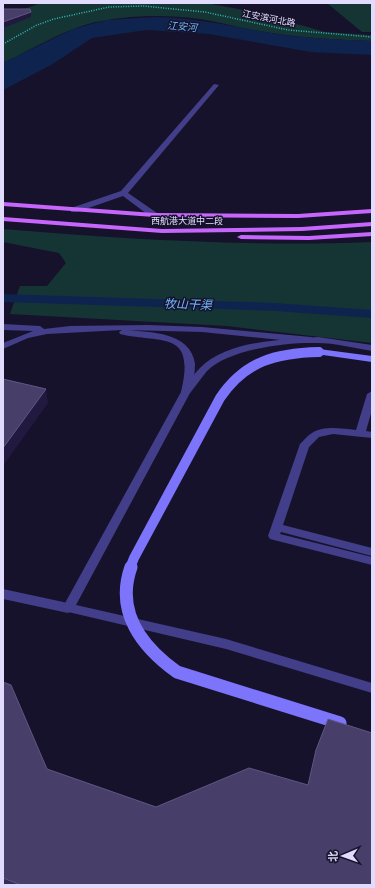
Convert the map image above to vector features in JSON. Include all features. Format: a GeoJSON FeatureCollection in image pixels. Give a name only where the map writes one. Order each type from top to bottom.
{"type":"FeatureCollection","features":[{"type":"Feature","properties":{"kind":"main road","name":"西航港大道中二段"},"geometry":{"type":"LineString","coordinates":[[3,204],[154,215],[298,216],[372,211]]}},
{"type":"Feature","properties":{"kind":"main road","name":"西航港大道中二段"},"geometry":{"type":"LineString","coordinates":[[3,219],[162,232],[302,229],[372,224]]}},
{"type":"Feature","properties":{"kind":"main road"},"geometry":{"type":"LineString","coordinates":[[162,232],[227,236],[309,238],[372,234]]}},
{"type":"Feature","properties":{"kind":"main road"},"geometry":{"type":"LineString","coordinates":[[350,726],[177,672],[158,659],[141,640],[129,617],[126,606],[125,583],[127,573],[134,558],[227,386],[243,371],[273,356],[292,352],[319,352],[372,360]]}},
{"type":"Feature","properties":{"kind":"street"},"geometry":{"type":"LineString","coordinates":[[74,210],[124,193],[216,85]]}},
{"type":"Feature","properties":{"kind":"street"},"geometry":{"type":"LineString","coordinates":[[124,193],[154,215]]}},
{"type":"Feature","properties":{"kind":"street"},"geometry":{"type":"LineString","coordinates":[[3,327],[50,329],[147,326],[318,340],[372,348]]}},
{"type":"Feature","properties":{"kind":"street"},"geometry":{"type":"LineString","coordinates":[[89,328],[161,336],[179,344],[187,353],[190,364],[186,392]]}},
{"type":"Feature","properties":{"kind":"street"},"geometry":{"type":"LineString","coordinates":[[3,346],[21,338],[50,329]]}},
{"type":"Feature","properties":{"kind":"street"},"geometry":{"type":"LineString","coordinates":[[68,608],[186,392],[204,369],[228,354],[272,344],[318,340]]}},
{"type":"Feature","properties":{"kind":"street"},"geometry":{"type":"LineString","coordinates":[[360,433],[372,394]]}},
{"type":"Feature","properties":{"kind":"street"},"geometry":{"type":"LineString","coordinates":[[276,531],[304,446],[316,435],[333,431],[372,435]]}},
{"type":"Feature","properties":{"kind":"street"},"geometry":{"type":"LineString","coordinates":[[276,531],[372,552]]}},
{"type":"Feature","properties":{"kind":"street"},"geometry":{"type":"LineString","coordinates":[[276,531],[372,561]]}},
{"type":"Feature","properties":{"kind":"street"},"geometry":{"type":"LineString","coordinates":[[3,594],[226,644],[372,688]]}},
{"type":"Feature","properties":{"kind":"path","name":"江安滨河北路"},"geometry":{"type":"LineString","coordinates":[[3,44],[37,25],[54,18],[109,7],[143,6],[169,7],[205,12],[288,30],[372,37]]}},
{"type":"Feature","properties":{"kind":"green space"},"geometry":{"type":"Polygon","coordinates":[[[41,3],[206,3],[254,12],[325,32],[372,35],[372,41],[284,35],[187,17],[144,16],[101,21],[77,27],[3,63],[3,11],[24,9],[41,3]]]}},
{"type":"Feature","properties":{"kind":"green space"},"geometry":{"type":"Polygon","coordinates":[[[327,3],[372,3],[372,32],[362,32],[327,3]]]}},
{"type":"Feature","properties":{"kind":"green space"},"geometry":{"type":"Polygon","coordinates":[[[3,229],[95,236],[233,243],[372,242],[372,343],[227,326],[10,314],[20,286],[47,286],[66,263],[59,253],[3,242],[3,229]]]}},
{"type":"Feature","properties":{"kind":"water","name":"江安河"},"geometry":{"type":"Polygon","coordinates":[[[155,17],[199,21],[296,36],[372,41],[372,55],[311,52],[209,34],[146,30],[92,38],[51,65],[3,90],[3,63],[73,29],[107,20],[155,17]]]}},
{"type":"Feature","properties":{"kind":"building"},"geometry":{"type":"Polygon","coordinates":[[[3,9],[30,9],[31,12],[3,22],[3,9]]]}},
{"type":"Feature","properties":{"kind":"building"},"geometry":{"type":"Polygon","coordinates":[[[3,379],[46,389],[3,448],[3,379]]]}},
{"type":"Feature","properties":{"kind":"building"},"geometry":{"type":"Polygon","coordinates":[[[3,682],[11,685],[47,769],[156,807],[249,768],[308,785],[316,750],[328,719],[372,733],[372,885],[21,885],[3,878],[3,682]]]}},
{"type":"Feature","properties":{"kind":"waterway","name":"牧山干渠"},"geometry":{"type":"LineString","coordinates":[[3,298],[275,307],[372,314]]}}]}
